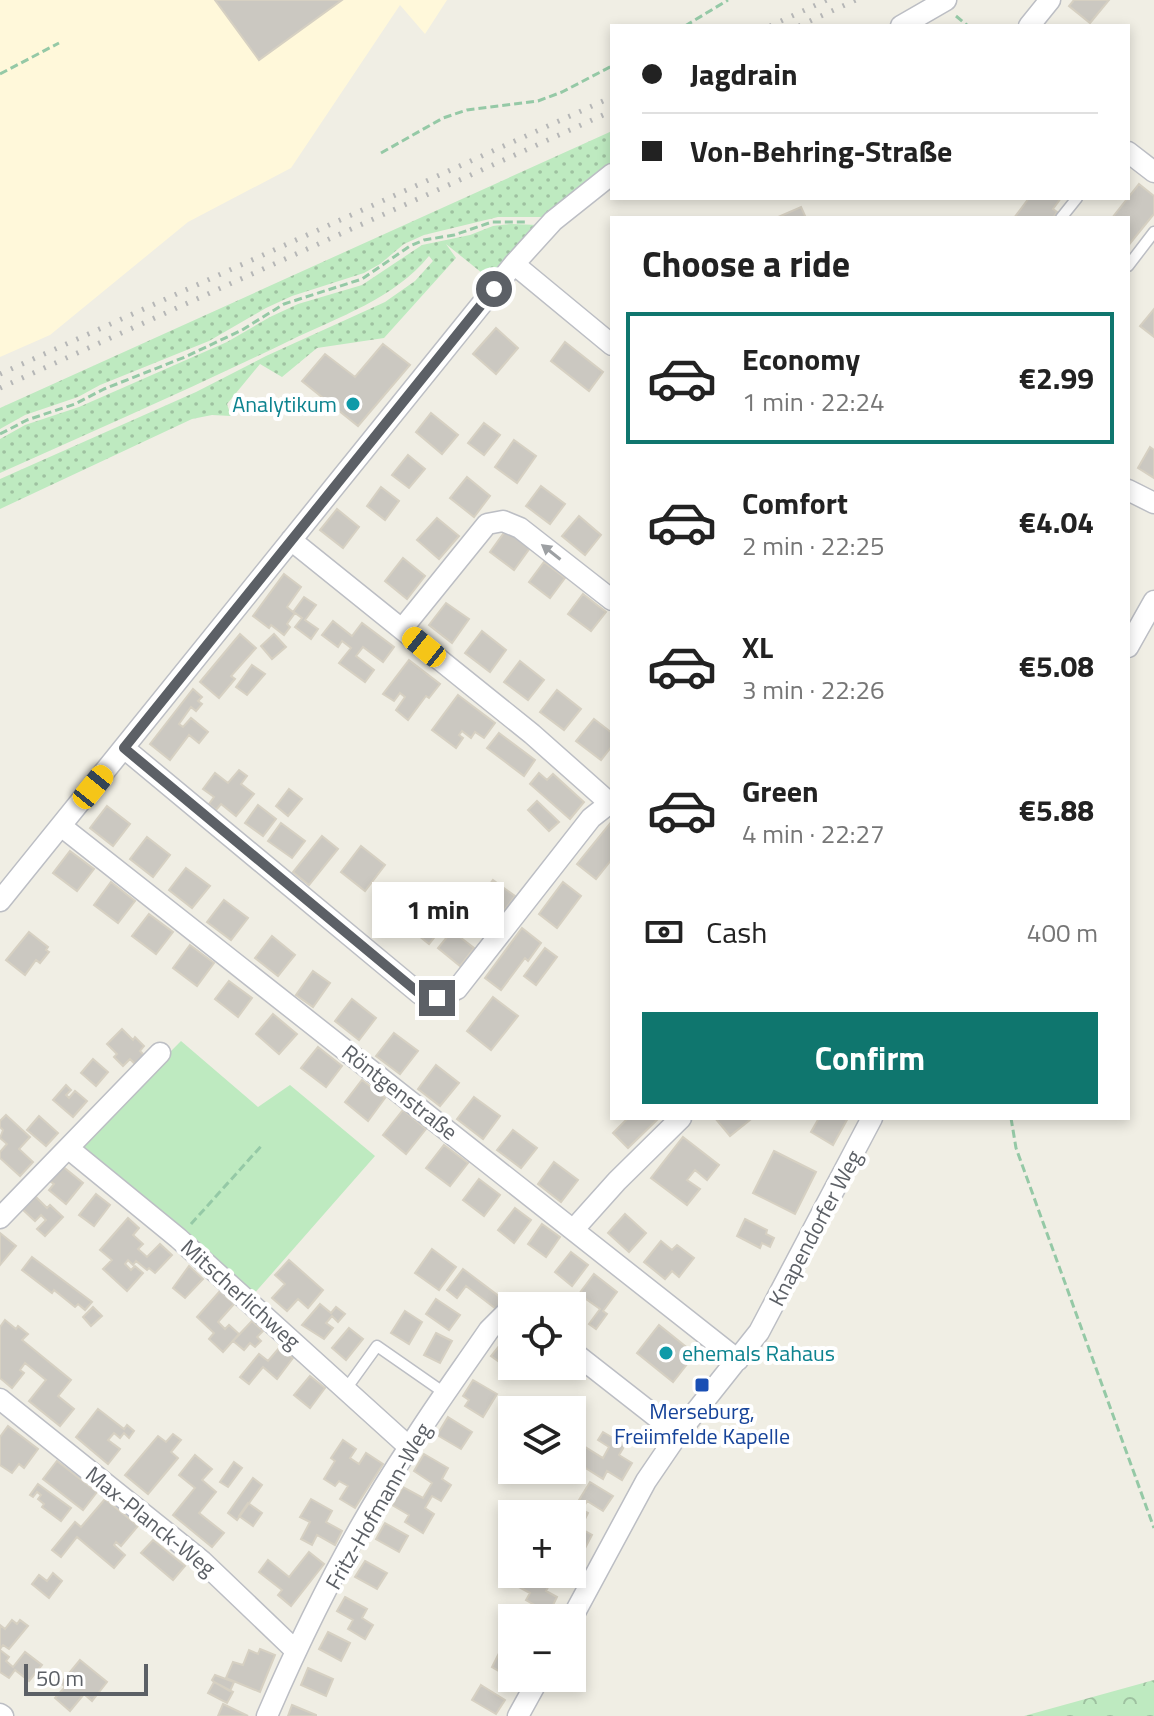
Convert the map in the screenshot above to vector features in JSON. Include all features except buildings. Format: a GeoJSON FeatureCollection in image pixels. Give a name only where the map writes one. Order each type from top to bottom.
{"type":"FeatureCollection","features":[{"type":"Feature","properties":{"kind":"street"},"geometry":{"type":"LineString","coordinates":[[904,24],[946,0]]}},
{"type":"Feature","properties":{"kind":"street"},"geometry":{"type":"LineString","coordinates":[[1031,24],[1050,0]]}},
{"type":"Feature","properties":{"kind":"street"},"geometry":{"type":"LineString","coordinates":[[1130,154],[1154,172]]}},
{"type":"Feature","properties":{"kind":"street"},"geometry":{"type":"LineString","coordinates":[[0,901],[514,264],[553,221],[610,176]]}},
{"type":"Feature","properties":{"kind":"street"},"geometry":{"type":"LineString","coordinates":[[514,264],[610,341]]}},
{"type":"Feature","properties":{"kind":"street"},"geometry":{"type":"LineString","coordinates":[[1130,491],[1154,503]]}},
{"type":"Feature","properties":{"kind":"street"},"geometry":{"type":"LineString","coordinates":[[402,629],[487,524],[503,521],[520,528],[610,598]]}},
{"type":"Feature","properties":{"kind":"street"},"geometry":{"type":"LineString","coordinates":[[291,540],[532,734],[610,803]]}},
{"type":"Feature","properties":{"kind":"street"},"geometry":{"type":"LineString","coordinates":[[1130,643],[1154,601]]}},
{"type":"Feature","properties":{"kind":"street"},"geometry":{"type":"LineString","coordinates":[[124,748],[420,994],[437,998],[457,989],[591,818],[610,805]]}},
{"type":"Feature","properties":{"kind":"street","name":"Röntgenstraße"},"geometry":{"type":"LineString","coordinates":[[61,826],[738,1360]]}},
{"type":"Feature","properties":{"kind":"street"},"geometry":{"type":"LineString","coordinates":[[0,1218],[160,1053]]}},
{"type":"Feature","properties":{"kind":"street"},"geometry":{"type":"LineString","coordinates":[[574,1229],[679,1120]]}},
{"type":"Feature","properties":{"kind":"street","name":"Knapendorfer Weg"},"geometry":{"type":"LineString","coordinates":[[580,1604],[646,1481],[678,1434],[759,1332],[871,1120]]}},
{"type":"Feature","properties":{"kind":"street","name":"Mitscherlichweg"},"geometry":{"type":"LineString","coordinates":[[68,1148],[178,1238],[409,1447]]}},
{"type":"Feature","properties":{"kind":"street","name":"Fritz-Hofmann-Weg"},"geometry":{"type":"LineString","coordinates":[[267,1716],[295,1650],[367,1517],[409,1447],[498,1321]]}},
{"type":"Feature","properties":{"kind":"street"},"geometry":{"type":"LineString","coordinates":[[586,1362],[678,1434]]}},
{"type":"Feature","properties":{"kind":"street","name":"Max-Planck-Weg"},"geometry":{"type":"LineString","coordinates":[[0,1399],[202,1561],[295,1650]]}},
{"type":"Feature","properties":{"kind":"street"},"geometry":{"type":"LineString","coordinates":[[518,1716],[531,1692]]}},
{"type":"Feature","properties":{"kind":"lane"},"geometry":{"type":"LineString","coordinates":[[1063,216],[1075,200]]}},
{"type":"Feature","properties":{"kind":"lane"},"geometry":{"type":"LineString","coordinates":[[1130,263],[1154,232]]}},
{"type":"Feature","properties":{"kind":"lane"},"geometry":{"type":"LineString","coordinates":[[346,1389],[377,1346],[446,1394]]}},
{"type":"Feature","properties":{"kind":"path"},"geometry":{"type":"LineString","coordinates":[[688,24],[728,0]]}},
{"type":"Feature","properties":{"kind":"path"},"geometry":{"type":"LineString","coordinates":[[0,74],[59,43]]}},
{"type":"Feature","properties":{"kind":"path"},"geometry":{"type":"LineString","coordinates":[[381,153],[457,112],[538,101],[610,67]]}},
{"type":"Feature","properties":{"kind":"path"},"geometry":{"type":"LineString","coordinates":[[0,434],[27,420],[84,400],[185,357],[242,330],[284,304],[362,279],[424,240],[454,235],[500,220],[553,221]]}},
{"type":"Feature","properties":{"kind":"path"},"geometry":{"type":"LineString","coordinates":[[1011,1120],[1016,1148],[1154,1528]]}},
{"type":"Feature","properties":{"kind":"path"},"geometry":{"type":"LineString","coordinates":[[178,1238],[263,1144]]}},
{"type":"Feature","properties":{"kind":"shaded area"},"geometry":{"type":"Polygon","coordinates":[[[0,0],[447,0],[425,34],[400,5],[291,168],[188,222],[50,335],[0,357],[0,0]]]}},
{"type":"Feature","properties":{"kind":"green space"},"geometry":{"type":"Polygon","coordinates":[[[610,132],[610,164],[546,217],[498,217],[424,235],[404,244],[364,273],[292,296],[209,341],[78,397],[25,415],[0,429],[0,408],[610,132]]]}},
{"type":"Feature","properties":{"kind":"green space"},"geometry":{"type":"Polygon","coordinates":[[[511,224],[538,225],[492,281],[446,244],[456,258],[384,338],[317,348],[282,377],[260,364],[227,404],[231,416],[212,415],[192,419],[0,509],[0,479],[196,392],[266,356],[385,302],[415,281],[433,261],[429,256],[399,284],[346,315],[0,473],[0,439],[25,425],[79,407],[227,342],[298,304],[362,285],[422,245],[511,224]]]}},
{"type":"Feature","properties":{"kind":"green space"},"geometry":{"type":"Polygon","coordinates":[[[181,1041],[258,1107],[290,1085],[375,1156],[253,1295],[77,1146],[181,1041]]]}},
{"type":"Feature","properties":{"kind":"green space"},"geometry":{"type":"Polygon","coordinates":[[[1154,1680],[1154,1716],[1024,1716],[1154,1680]]]}},
{"type":"Feature","properties":{"kind":"railway"},"geometry":{"type":"LineString","coordinates":[[774,24],[827,0]]}},
{"type":"Feature","properties":{"kind":"railway"},"geometry":{"type":"LineString","coordinates":[[803,24],[856,0]]}},
{"type":"Feature","properties":{"kind":"railway"},"geometry":{"type":"LineString","coordinates":[[0,374],[610,98]]}},
{"type":"Feature","properties":{"kind":"railway"},"geometry":{"type":"LineString","coordinates":[[0,388],[610,112]]}},
{"type":"Feature","properties":{"kind":"place","name":"Analytikum"},"geometry":{"type":"Point","coordinates":[353,404]}},
{"type":"Feature","properties":{"kind":"place","name":"ehemals Rahaus"},"geometry":{"type":"Point","coordinates":[666,1353]}},
{"type":"Feature","properties":{"kind":"place","name":"Merseburg, Freiimfelde Kapelle"},"geometry":{"type":"Point","coordinates":[702,1385]}},
{"type":"Feature","properties":{"kind":"route"},"geometry":{"type":"LineString","coordinates":[[437,998],[420,994],[124,748],[494,289]]}}]}
